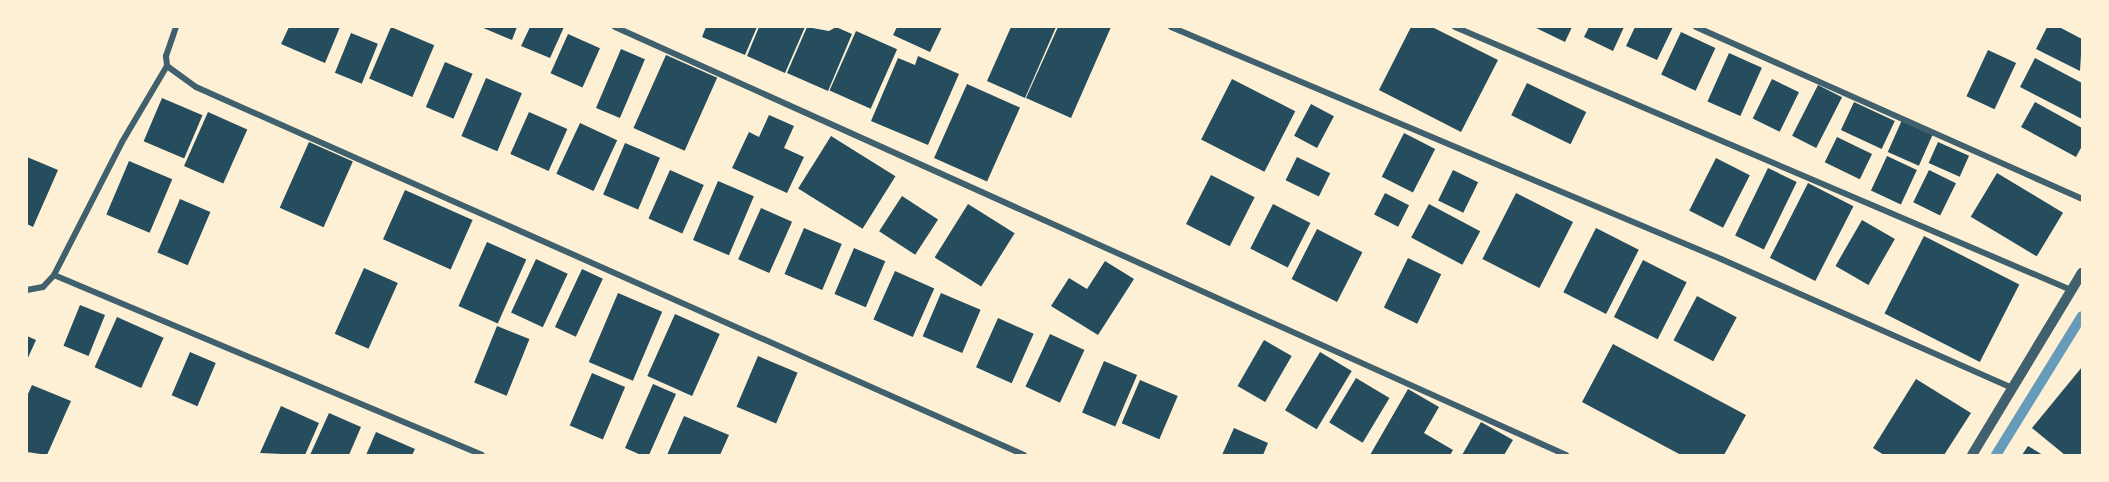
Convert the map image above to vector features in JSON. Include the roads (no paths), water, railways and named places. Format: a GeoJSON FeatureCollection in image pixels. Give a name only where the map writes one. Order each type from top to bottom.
{"type":"FeatureCollection","features":[{"type":"Feature","properties":{"kind":"street"},"geometry":{"type":"LineString","coordinates":[[176,27],[166,56],[168,66],[196,87],[1024,455]]}},
{"type":"Feature","properties":{"kind":"street"},"geometry":{"type":"LineString","coordinates":[[615,27],[795,105],[1566,455]]}},
{"type":"Feature","properties":{"kind":"street"},"geometry":{"type":"LineString","coordinates":[[1171,27],[1721,259],[2012,388]]}},
{"type":"Feature","properties":{"kind":"street"},"geometry":{"type":"LineString","coordinates":[[1455,27],[2071,290]]}},
{"type":"Feature","properties":{"kind":"street"},"geometry":{"type":"LineString","coordinates":[[1696,27],[2082,199]]}},
{"type":"Feature","properties":{"kind":"street"},"geometry":{"type":"LineString","coordinates":[[27,290],[43,287],[54,275],[122,142],[168,66]]}},
{"type":"Feature","properties":{"kind":"street"},"geometry":{"type":"LineString","coordinates":[[1972,455],[2082,273]]}},
{"type":"Feature","properties":{"kind":"street"},"geometry":{"type":"LineString","coordinates":[[54,275],[482,455]]}},
{"type":"Feature","properties":{"kind":"waterway"},"geometry":{"type":"LineString","coordinates":[[1996,455],[2082,316]]}}]}
